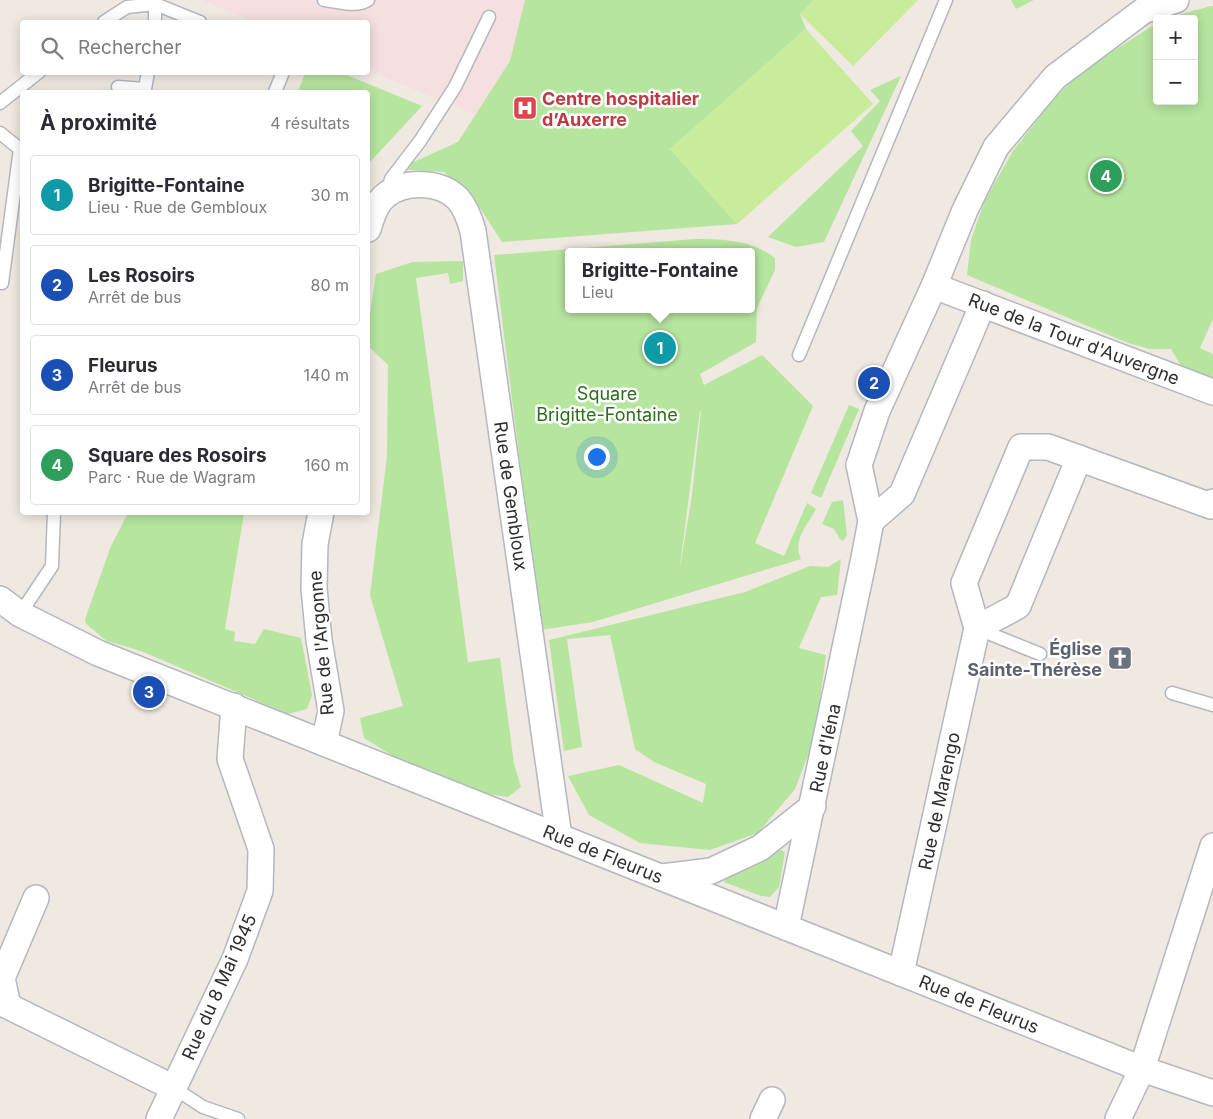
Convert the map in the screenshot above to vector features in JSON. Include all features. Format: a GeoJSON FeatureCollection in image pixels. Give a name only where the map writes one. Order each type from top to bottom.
{"type":"FeatureCollection","features":[{"type":"Feature","properties":{"kind":"street","name":"Rue d'Iéna"},"geometry":{"type":"LineString","coordinates":[[660,877],[711,872],[760,848],[813,806],[871,521],[859,465],[877,410],[934,286],[965,210],[996,148],[1055,77],[1143,11],[1176,0]]}},
{"type":"Feature","properties":{"kind":"street","name":"Rue de Gembloux"},"geometry":{"type":"LineString","coordinates":[[386,195],[403,187],[420,184],[442,189],[458,199],[468,214],[473,231],[559,837]]}},
{"type":"Feature","properties":{"kind":"street"},"geometry":{"type":"LineString","coordinates":[[370,222],[374,209],[386,195]]}},
{"type":"Feature","properties":{"kind":"street","name":"Rue de la Tour d'Auvergne"},"geometry":{"type":"LineString","coordinates":[[934,286],[1213,392]]}},
{"type":"Feature","properties":{"kind":"street"},"geometry":{"type":"LineString","coordinates":[[871,521],[902,494],[983,304]]}},
{"type":"Feature","properties":{"kind":"street","name":"Rue de Marengo"},"geometry":{"type":"LineString","coordinates":[[901,973],[977,628],[964,582],[1021,447],[1048,447],[1211,506],[1213,502]]}},
{"type":"Feature","properties":{"kind":"street"},"geometry":{"type":"LineString","coordinates":[[977,628],[1018,606],[1079,458]]}},
{"type":"Feature","properties":{"kind":"street","name":"Rue de l'Argonne"},"geometry":{"type":"LineString","coordinates":[[320,515],[315,544],[314,588],[318,640],[331,711],[324,743]]}},
{"type":"Feature","properties":{"kind":"street","name":"Rue de Fleurus"},"geometry":{"type":"LineString","coordinates":[[0,599],[20,614],[98,653],[1142,1070],[1213,1093]]}},
{"type":"Feature","properties":{"kind":"street","name":"Rue du 8 Mai 1945"},"geometry":{"type":"LineString","coordinates":[[159,1119],[236,959],[260,892],[261,849],[230,759],[234,706]]}},
{"type":"Feature","properties":{"kind":"street"},"geometry":{"type":"LineString","coordinates":[[786,927],[813,806]]}},
{"type":"Feature","properties":{"kind":"street"},"geometry":{"type":"LineString","coordinates":[[1118,1119],[1142,1070],[1213,846]]}},
{"type":"Feature","properties":{"kind":"street"},"geometry":{"type":"LineString","coordinates":[[36,898],[2,978],[8,1006],[174,1088]]}},
{"type":"Feature","properties":{"kind":"lane"},"geometry":{"type":"LineString","coordinates":[[324,0],[351,3],[364,3],[368,0]]}},
{"type":"Feature","properties":{"kind":"lane"},"geometry":{"type":"LineString","coordinates":[[798,355],[946,0]]}},
{"type":"Feature","properties":{"kind":"lane"},"geometry":{"type":"LineString","coordinates":[[107,20],[127,7],[155,4],[195,20]]}},
{"type":"Feature","properties":{"kind":"lane"},"geometry":{"type":"LineString","coordinates":[[155,4],[155,20]]}},
{"type":"Feature","properties":{"kind":"lane"},"geometry":{"type":"LineString","coordinates":[[386,195],[391,179],[420,141],[455,87],[489,17]]}},
{"type":"Feature","properties":{"kind":"lane"},"geometry":{"type":"LineString","coordinates":[[0,103],[35,75]]}},
{"type":"Feature","properties":{"kind":"lane"},"geometry":{"type":"LineString","coordinates":[[118,87],[145,89],[147,75]]}},
{"type":"Feature","properties":{"kind":"lane"},"geometry":{"type":"LineString","coordinates":[[276,90],[282,75]]}},
{"type":"Feature","properties":{"kind":"lane"},"geometry":{"type":"LineString","coordinates":[[0,133],[20,149],[2,283]]}},
{"type":"Feature","properties":{"kind":"lane"},"geometry":{"type":"LineString","coordinates":[[20,614],[52,566],[54,515]]}},
{"type":"Feature","properties":{"kind":"lane"},"geometry":{"type":"LineString","coordinates":[[977,628],[1040,654]]}},
{"type":"Feature","properties":{"kind":"lane"},"geometry":{"type":"LineString","coordinates":[[1172,693],[1213,705]]}},
{"type":"Feature","properties":{"kind":"lane"},"geometry":{"type":"LineString","coordinates":[[174,1088],[204,1107],[238,1119]]}},
{"type":"Feature","properties":{"kind":"shaded area","name":"Centre hospitalier d’Auxerre"},"geometry":{"type":"Polygon","coordinates":[[[201,0],[729,0],[546,145],[370,71],[370,20],[249,20],[201,0]]]}},
{"type":"Feature","properties":{"kind":"green space"},"geometry":{"type":"Polygon","coordinates":[[[525,0],[814,0],[800,14],[806,29],[670,149],[737,224],[502,242],[480,208],[444,172],[398,169],[458,142],[510,61],[525,0]]]}},
{"type":"Feature","properties":{"kind":"green space"},"geometry":{"type":"Polygon","coordinates":[[[814,0],[918,0],[853,66],[800,14],[814,0]]]}},
{"type":"Feature","properties":{"kind":"green space"},"geometry":{"type":"Polygon","coordinates":[[[1011,0],[1034,0],[1016,9],[1011,0]]]}},
{"type":"Feature","properties":{"kind":"green space"},"geometry":{"type":"Polygon","coordinates":[[[1213,6],[1213,319],[1200,348],[1213,354],[1213,379],[1183,369],[1171,349],[1150,349],[1128,343],[967,275],[971,240],[985,200],[1013,151],[1052,101],[1082,71],[1153,26],[1153,105],[1198,105],[1198,15],[1178,15],[1213,6]]]}},
{"type":"Feature","properties":{"kind":"green space"},"geometry":{"type":"Polygon","coordinates":[[[806,29],[873,104],[737,224],[670,149],[806,29]]]}},
{"type":"Feature","properties":{"kind":"green space"},"geometry":{"type":"Polygon","coordinates":[[[304,75],[347,75],[422,106],[370,162],[370,90],[299,90],[304,75]]]}},
{"type":"Feature","properties":{"kind":"green space"},"geometry":{"type":"Polygon","coordinates":[[[901,76],[824,242],[796,247],[768,237],[863,146],[851,131],[880,101],[870,90],[901,76]]]}},
{"type":"Feature","properties":{"kind":"green space","name":"Square Brigitte-Fontaine"},"geometry":{"type":"Polygon","coordinates":[[[706,239],[727,240],[747,244],[766,252],[775,258],[775,270],[757,308],[756,342],[700,374],[704,385],[762,355],[813,406],[755,543],[784,556],[807,503],[816,509],[799,539],[798,546],[801,559],[593,622],[541,630],[494,255],[565,249],[565,313],[755,313],[755,248],[582,248],[706,239]],[[701,411],[679,573],[692,495],[701,411]]]}},
{"type":"Feature","properties":{"kind":"green space"},"geometry":{"type":"Polygon","coordinates":[[[463,261],[463,281],[450,284],[448,273],[416,278],[468,662],[500,658],[514,764],[521,787],[508,797],[473,792],[401,761],[364,738],[360,718],[403,706],[370,595],[387,456],[388,365],[370,348],[370,314],[376,274],[412,262],[463,261]]]}},
{"type":"Feature","properties":{"kind":"green space"},"geometry":{"type":"Polygon","coordinates":[[[849,405],[859,409],[821,498],[811,493],[849,405]]]}},
{"type":"Feature","properties":{"kind":"green space"},"geometry":{"type":"Polygon","coordinates":[[[843,500],[847,535],[843,541],[834,529],[822,524],[832,502],[843,500]]]}},
{"type":"Feature","properties":{"kind":"green space"},"geometry":{"type":"Polygon","coordinates":[[[127,515],[244,515],[225,629],[235,632],[234,641],[255,644],[264,629],[301,638],[312,695],[307,709],[288,714],[141,651],[107,641],[86,624],[85,619],[111,546],[127,515]]]}},
{"type":"Feature","properties":{"kind":"green space"},"geometry":{"type":"Polygon","coordinates":[[[841,559],[837,595],[821,597],[799,648],[826,655],[815,737],[795,789],[758,833],[710,850],[640,843],[589,815],[568,776],[619,765],[703,803],[706,784],[654,762],[635,749],[610,635],[567,639],[582,747],[564,751],[549,640],[745,592],[810,566],[828,567],[841,559]]]}},
{"type":"Feature","properties":{"kind":"green space"},"geometry":{"type":"Polygon","coordinates":[[[781,850],[785,852],[779,887],[770,897],[761,896],[724,882],[726,877],[760,863],[781,850]]]}},
{"type":"Feature","properties":{"kind":"place","name":"Centre hospitalier d’Auxerre"},"geometry":{"type":"Point","coordinates":[525,108]}},
{"type":"Feature","properties":{"kind":"place","name":"Square des Rosoirs"},"geometry":{"type":"Point","coordinates":[1106,176]}},
{"type":"Feature","properties":{"kind":"place","name":"Brigitte-Fontaine"},"geometry":{"type":"Point","coordinates":[660,348]}},
{"type":"Feature","properties":{"kind":"place","name":"Les Rosoirs"},"geometry":{"type":"Point","coordinates":[874,383]}},
{"type":"Feature","properties":{"kind":"place","name":"Église Sainte-Thérèse"},"geometry":{"type":"Point","coordinates":[1120,658]}},
{"type":"Feature","properties":{"kind":"place","name":"Fleurus"},"geometry":{"type":"Point","coordinates":[149,692]}}]}
